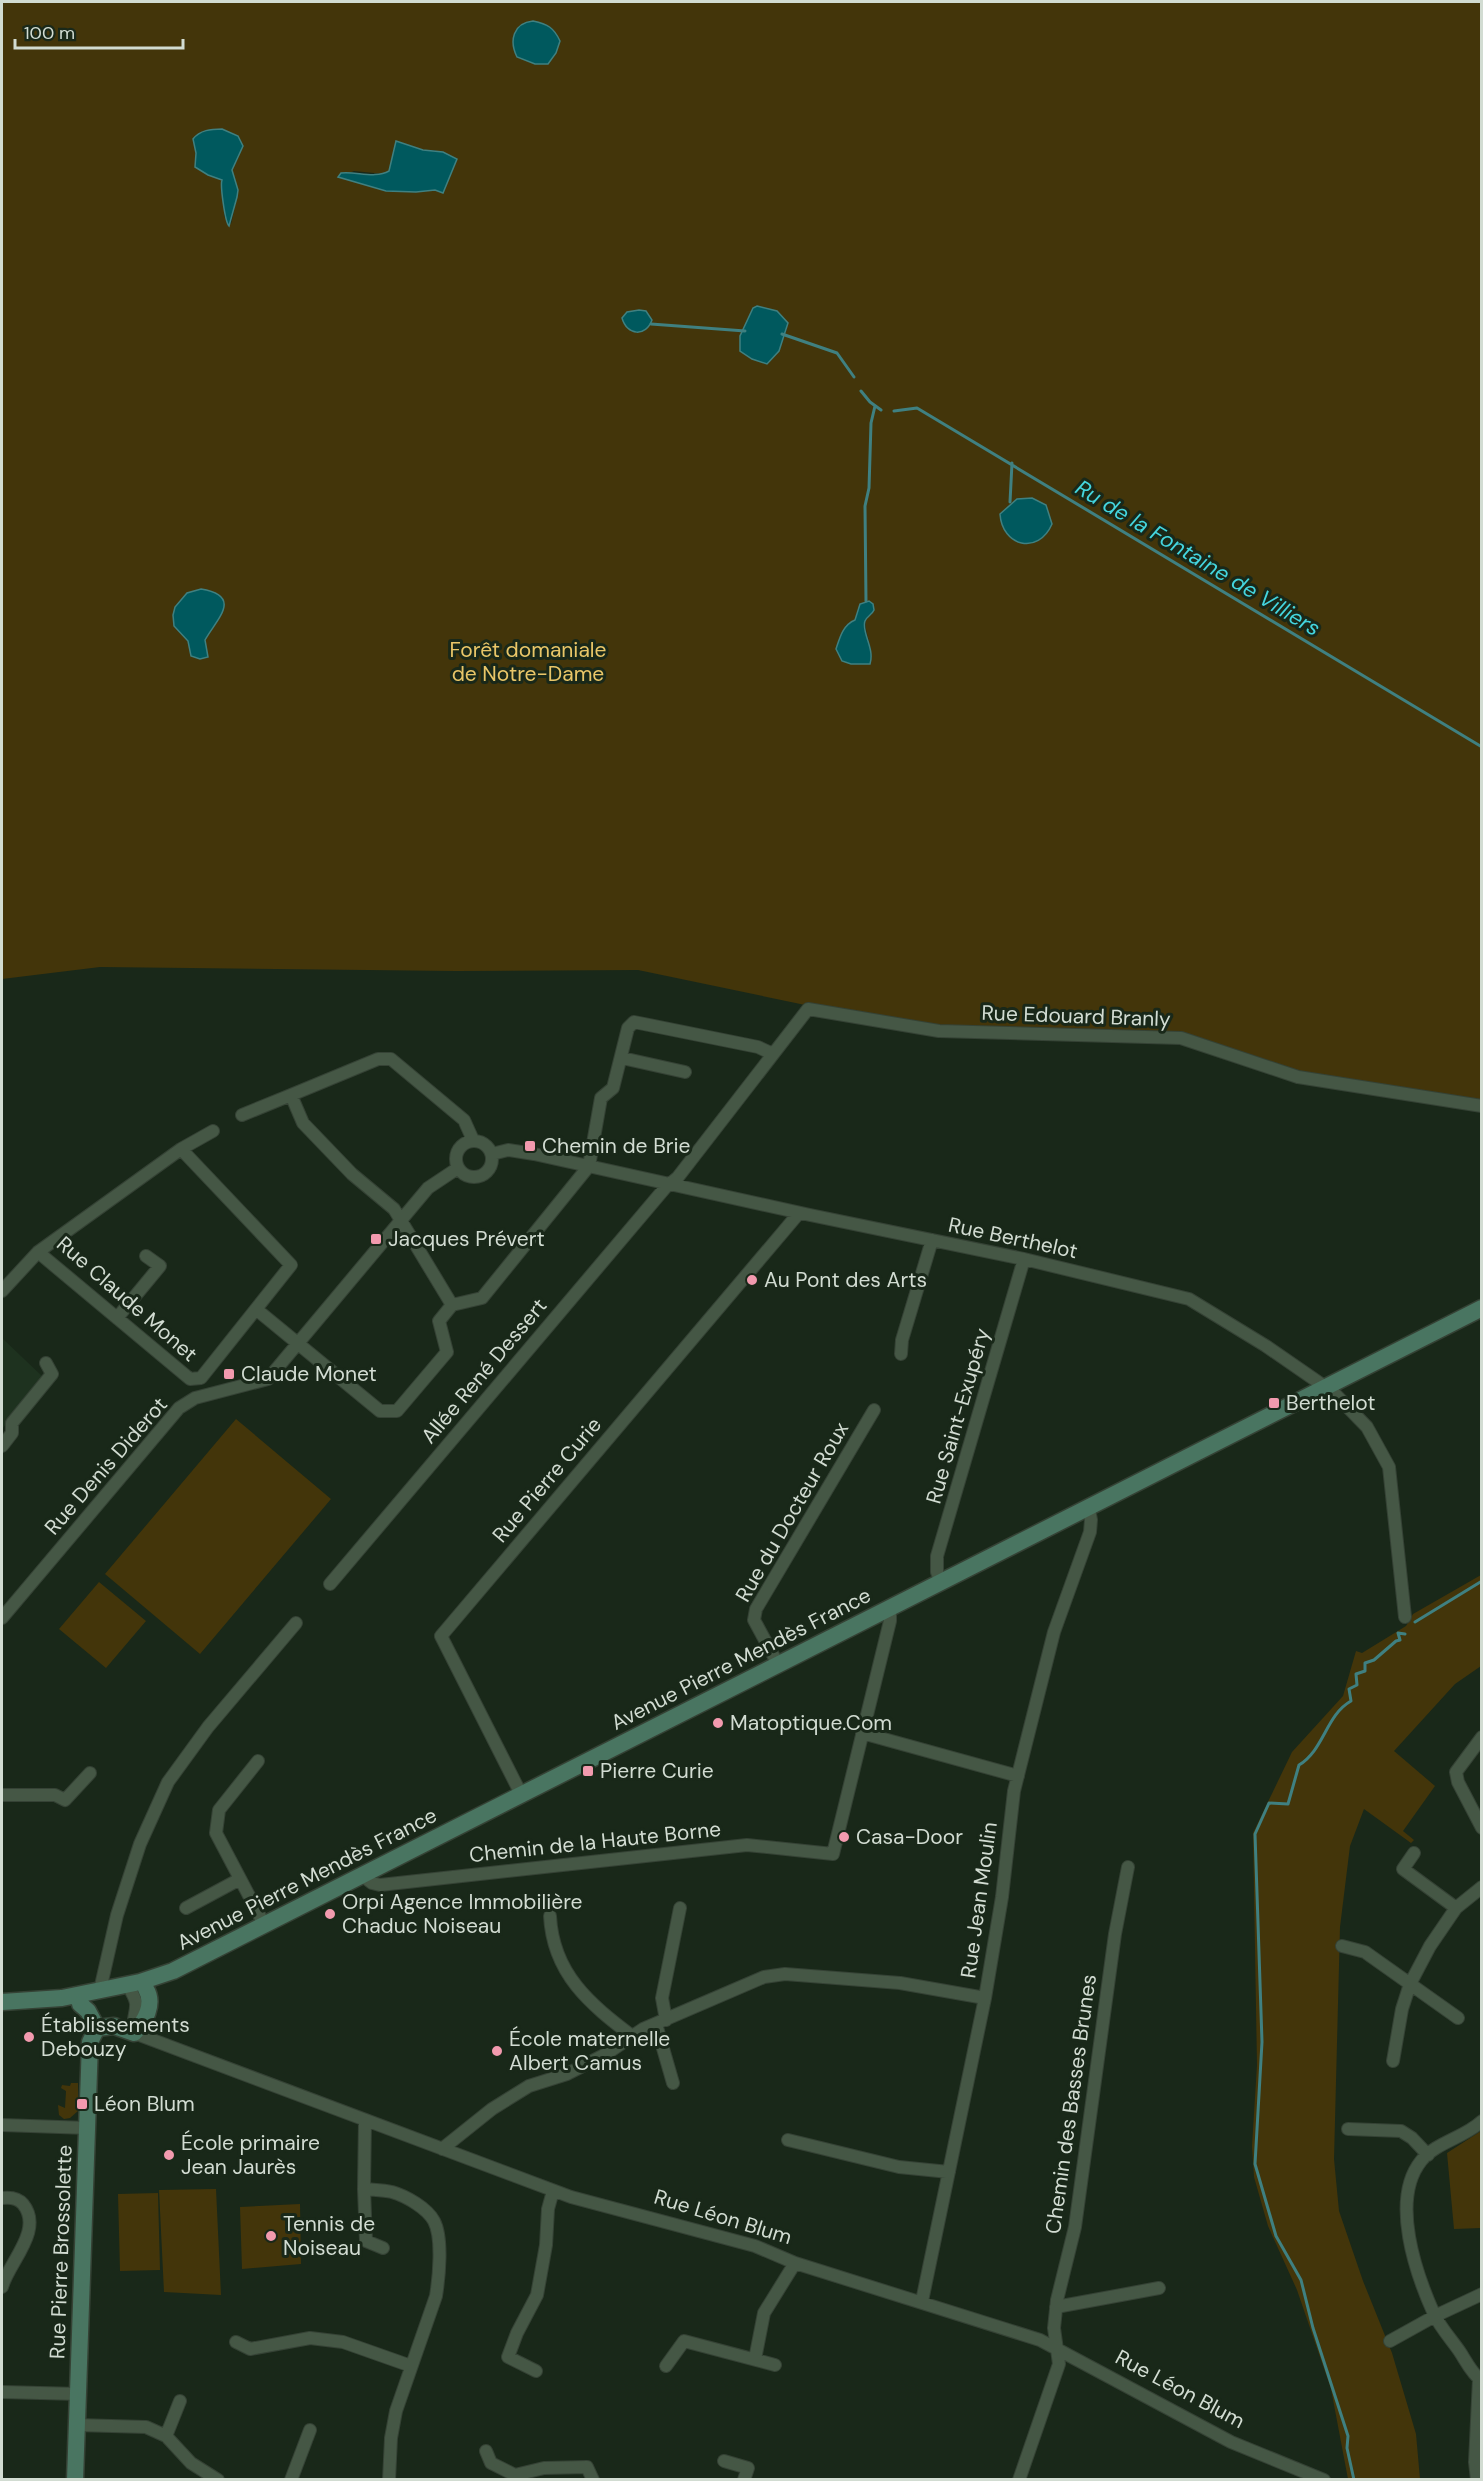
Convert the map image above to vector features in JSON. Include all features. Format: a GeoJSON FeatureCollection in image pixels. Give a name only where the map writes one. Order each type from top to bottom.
{"type":"FeatureCollection","features":[{"type":"Feature","properties":{"kind":"main road","name":"Avenue Pierre Mendès France"},"geometry":{"type":"LineString","coordinates":[[3,2002],[17,2007],[80,2004],[136,1987],[173,1971],[1482,1308]]}},
{"type":"Feature","properties":{"kind":"main road","name":"Avenue Pierre Mendès France"},"geometry":{"type":"LineString","coordinates":[[3,2002],[62,1998],[100,1990],[136,1987]]}},
{"type":"Feature","properties":{"kind":"main road"},"geometry":{"type":"LineString","coordinates":[[134,2033],[143,2024],[150,1995],[136,1987]]}},
{"type":"Feature","properties":{"kind":"main road"},"geometry":{"type":"LineString","coordinates":[[80,2004],[88,2011],[98,2028]]}},
{"type":"Feature","properties":{"kind":"main road","name":"Rue Léon Blum"},"geometry":{"type":"LineString","coordinates":[[98,2028],[114,2026],[134,2033]]}},
{"type":"Feature","properties":{"kind":"main road","name":"Rue Pierre Brossolette"},"geometry":{"type":"LineString","coordinates":[[75,2480],[90,2042],[98,2028]]}},
{"type":"Feature","properties":{"kind":"street","name":"Allée René Dessert"},"geometry":{"type":"LineString","coordinates":[[330,1584],[668,1185],[678,1177],[808,1009]]}},
{"type":"Feature","properties":{"kind":"street","name":"Rue Edouard Branly"},"geometry":{"type":"LineString","coordinates":[[808,1009],[939,1031],[1181,1038],[1298,1077],[1482,1106]]}},
{"type":"Feature","properties":{"kind":"street"},"geometry":{"type":"LineString","coordinates":[[256,1310],[299,1342],[380,1411],[397,1411],[447,1352],[439,1322],[452,1305],[482,1298],[589,1166],[601,1098],[613,1088],[628,1028],[634,1022],[758,1047],[773,1054]]}},
{"type":"Feature","properties":{"kind":"street"},"geometry":{"type":"LineString","coordinates":[[622,1058],[685,1072]]}},
{"type":"Feature","properties":{"kind":"street"},"geometry":{"type":"LineString","coordinates":[[242,1115],[378,1059],[392,1059],[464,1120],[473,1140]]}},
{"type":"Feature","properties":{"kind":"street"},"geometry":{"type":"LineString","coordinates":[[291,1095],[303,1123],[352,1174],[394,1209],[452,1305]]}},
{"type":"Feature","properties":{"kind":"street"},"geometry":{"type":"LineString","coordinates":[[181,1149],[213,1131]]}},
{"type":"Feature","properties":{"kind":"street"},"geometry":{"type":"LineString","coordinates":[[473,1140],[485,1144],[492,1154],[491,1166],[483,1174],[472,1177],[458,1168],[456,1162],[458,1149],[473,1140]]}},
{"type":"Feature","properties":{"kind":"street","name":"Rue Claude Monet"},"geometry":{"type":"LineString","coordinates":[[181,1149],[291,1265],[201,1378],[190,1379],[38,1252],[181,1149]]}},
{"type":"Feature","properties":{"kind":"street"},"geometry":{"type":"LineString","coordinates":[[492,1154],[508,1150],[668,1185]]}},
{"type":"Feature","properties":{"kind":"street","name":"Rue Denis Diderot"},"geometry":{"type":"LineString","coordinates":[[2,1618],[179,1408],[195,1398],[268,1379],[428,1188],[458,1168]]}},
{"type":"Feature","properties":{"kind":"street","name":"Rue Berthelot"},"geometry":{"type":"LineString","coordinates":[[668,1185],[1024,1259],[1189,1299],[1266,1346],[1334,1393],[1367,1428],[1389,1467],[1405,1617]]}},
{"type":"Feature","properties":{"kind":"street","name":"Rue Pierre Curie"},"geometry":{"type":"LineString","coordinates":[[522,1796],[441,1636],[800,1213]]}},
{"type":"Feature","properties":{"kind":"street"},"geometry":{"type":"LineString","coordinates":[[901,1354],[902,1340],[932,1240]]}},
{"type":"Feature","properties":{"kind":"street"},"geometry":{"type":"LineString","coordinates":[[2,1291],[38,1252]]}},
{"type":"Feature","properties":{"kind":"street"},"geometry":{"type":"LineString","coordinates":[[117,1318],[160,1266],[146,1256]]}},
{"type":"Feature","properties":{"kind":"street","name":"Rue Saint-Exupéry"},"geometry":{"type":"LineString","coordinates":[[941,1583],[936,1572],[937,1556],[1024,1259]]}},
{"type":"Feature","properties":{"kind":"street"},"geometry":{"type":"LineString","coordinates":[[2,1446],[12,1433],[12,1423],[52,1374],[46,1363]]}},
{"type":"Feature","properties":{"kind":"street","name":"Rue du Docteur Roux"},"geometry":{"type":"LineString","coordinates":[[779,1666],[754,1620],[756,1609],[874,1410]]}},
{"type":"Feature","properties":{"kind":"street","name":"Rue Jean Moulin"},"geometry":{"type":"LineString","coordinates":[[922,2301],[985,1998],[1018,1776],[1054,1632],[1090,1532],[1089,1509]]}},
{"type":"Feature","properties":{"kind":"street"},"geometry":{"type":"LineString","coordinates":[[890,1609],[890,1621],[862,1733],[1018,1776]]}},
{"type":"Feature","properties":{"kind":"street"},"geometry":{"type":"LineString","coordinates":[[100,1990],[117,1915],[132,1867],[168,1782],[207,1727],[296,1623]]}},
{"type":"Feature","properties":{"kind":"street","name":"Chemin de la Haute Borne"},"geometry":{"type":"LineString","coordinates":[[363,1876],[372,1883],[380,1885],[747,1845],[833,1854],[862,1733]]}},
{"type":"Feature","properties":{"kind":"street"},"geometry":{"type":"LineString","coordinates":[[1482,1737],[1456,1772],[1458,1782],[1482,1828]]}},
{"type":"Feature","properties":{"kind":"street"},"geometry":{"type":"LineString","coordinates":[[258,1761],[219,1810],[216,1833],[265,1926]]}},
{"type":"Feature","properties":{"kind":"street"},"geometry":{"type":"LineString","coordinates":[[2,1795],[55,1795],[65,1800],[90,1773]]}},
{"type":"Feature","properties":{"kind":"street"},"geometry":{"type":"LineString","coordinates":[[1414,1853],[1403,1869],[1456,1908]]}},
{"type":"Feature","properties":{"kind":"street","name":"Chemin des Basses Brunes"},"geometry":{"type":"LineString","coordinates":[[1019,2480],[1059,2364],[1054,2328],[1056,2307],[1075,2228],[1115,1934],[1128,1867]]}},
{"type":"Feature","properties":{"kind":"street"},"geometry":{"type":"LineString","coordinates":[[186,1908],[240,1879]]}},
{"type":"Feature","properties":{"kind":"street"},"geometry":{"type":"LineString","coordinates":[[1392,2061],[1402,2009],[1410,1984],[1430,1946],[1456,1908],[1482,1887]]}},
{"type":"Feature","properties":{"kind":"street"},"geometry":{"type":"LineString","coordinates":[[673,2084],[661,2022],[662,1998],[680,1908]]}},
{"type":"Feature","properties":{"kind":"street"},"geometry":{"type":"LineString","coordinates":[[550,1916],[551,1932],[561,1963],[573,1984],[598,2010],[632,2036]]}},
{"type":"Feature","properties":{"kind":"street"},"geometry":{"type":"LineString","coordinates":[[1342,1946],[1365,1952],[1458,2018]]}},
{"type":"Feature","properties":{"kind":"street"},"geometry":{"type":"LineString","coordinates":[[442,2150],[492,2109],[520,2092],[596,2059],[632,2036],[661,2022],[764,1977],[785,1974],[900,1983],[985,1998]]}},
{"type":"Feature","properties":{"kind":"street","name":"Rue Léon Blum"},"geometry":{"type":"LineString","coordinates":[[134,2033],[553,2191],[599,2206],[618,2208],[755,2246],[795,2263],[922,2301],[1056,2348],[1230,2442],[1324,2480]]}},
{"type":"Feature","properties":{"kind":"street"},"geometry":{"type":"LineString","coordinates":[[365,2120],[366,2241],[383,2248]]}},
{"type":"Feature","properties":{"kind":"street"},"geometry":{"type":"LineString","coordinates":[[1477,2480],[1475,2462],[1480,2380],[1435,2316],[1415,2267],[1407,2224],[1408,2184],[1421,2160],[1438,2146],[1471,2131],[1482,2121]]}},
{"type":"Feature","properties":{"kind":"street"},"geometry":{"type":"LineString","coordinates":[[2,2125],[88,2128]]}},
{"type":"Feature","properties":{"kind":"street"},"geometry":{"type":"LineString","coordinates":[[1348,2129],[1401,2132],[1412,2138],[1428,2155]]}},
{"type":"Feature","properties":{"kind":"street"},"geometry":{"type":"LineString","coordinates":[[788,2140],[899,2167],[949,2172]]}},
{"type":"Feature","properties":{"kind":"street"},"geometry":{"type":"LineString","coordinates":[[364,2189],[393,2193],[424,2209],[434,2220],[438,2233],[439,2279],[436,2296],[396,2411],[391,2438],[389,2480]]}},
{"type":"Feature","properties":{"kind":"street"},"geometry":{"type":"LineString","coordinates":[[536,2371],[508,2357],[516,2333],[537,2295],[546,2245],[548,2209],[553,2191]]}},
{"type":"Feature","properties":{"kind":"street"},"geometry":{"type":"LineString","coordinates":[[2,2198],[9,2197],[21,2202],[29,2212],[32,2223],[28,2235],[5,2274],[2,2287]]}},
{"type":"Feature","properties":{"kind":"street"},"geometry":{"type":"LineString","coordinates":[[755,2359],[764,2313],[795,2263]]}},
{"type":"Feature","properties":{"kind":"street"},"geometry":{"type":"LineString","coordinates":[[1056,2307],[1159,2288]]}},
{"type":"Feature","properties":{"kind":"street"},"geometry":{"type":"LineString","coordinates":[[1390,2341],[1482,2294]]}},
{"type":"Feature","properties":{"kind":"street"},"geometry":{"type":"LineString","coordinates":[[236,2342],[250,2349],[310,2337],[343,2342],[411,2366]]}},
{"type":"Feature","properties":{"kind":"street"},"geometry":{"type":"LineString","coordinates":[[666,2366],[684,2341],[775,2365]]}},
{"type":"Feature","properties":{"kind":"street"},"geometry":{"type":"LineString","coordinates":[[2,2391],[79,2394]]}},
{"type":"Feature","properties":{"kind":"street"},"geometry":{"type":"LineString","coordinates":[[166,2436],[180,2401]]}},
{"type":"Feature","properties":{"kind":"street"},"geometry":{"type":"LineString","coordinates":[[77,2425],[146,2427],[166,2436],[191,2463],[218,2480]]}},
{"type":"Feature","properties":{"kind":"street"},"geometry":{"type":"LineString","coordinates":[[291,2480],[310,2430]]}},
{"type":"Feature","properties":{"kind":"street"},"geometry":{"type":"LineString","coordinates":[[486,2451],[491,2463],[515,2477],[544,2468],[587,2467],[593,2480]]}},
{"type":"Feature","properties":{"kind":"street"},"geometry":{"type":"LineString","coordinates":[[724,2461],[748,2468],[744,2480]]}},
{"type":"Feature","properties":{"kind":"shaded area"},"geometry":{"type":"Polygon","coordinates":[[[2,1338],[44,1378],[2,1429],[2,1338]]]}},
{"type":"Feature","properties":{"kind":"green space","name":"Forêt domaniale de Notre-Dame"},"geometry":{"type":"Polygon","coordinates":[[[2,2],[1481,2],[1481,1103],[1301,1073],[1184,1036],[939,1033],[638,970],[456,971],[100,967],[2,979],[2,2]],[[523,24],[513,39],[517,57],[535,64],[523,24]],[[222,129],[196,152],[195,167],[222,180],[224,216],[231,224],[237,197],[232,170],[239,156],[238,136],[222,129]],[[397,141],[389,171],[384,174],[354,171],[339,177],[386,191],[435,190],[443,193],[457,160],[434,150],[423,150],[397,141]],[[753,308],[740,336],[745,355],[767,364],[779,351],[787,329],[753,308]],[[639,310],[627,312],[622,318],[624,324],[634,332],[639,310]],[[1032,498],[1017,499],[1000,518],[1006,533],[1052,524],[1046,505],[1032,498]],[[858,608],[855,620],[846,625],[836,649],[842,661],[851,664],[870,664],[871,652],[866,618],[872,614],[858,608]]]}},
{"type":"Feature","properties":{"kind":"green space"},"geometry":{"type":"Polygon","coordinates":[[[236,1419],[331,1499],[200,1654],[105,1574],[236,1419]]]}},
{"type":"Feature","properties":{"kind":"green space"},"geometry":{"type":"Polygon","coordinates":[[[1481,1575],[1481,1666],[1455,1684],[1394,1751],[1435,1786],[1403,1831],[1414,1840],[1411,1843],[1364,1809],[1350,1846],[1340,1927],[1334,2159],[1339,2211],[1363,2281],[1392,2353],[1416,2434],[1420,2479],[1348,2479],[1331,2389],[1297,2290],[1268,2226],[1254,2177],[1252,2146],[1257,2065],[1253,1833],[1292,1752],[1343,1696],[1356,1651],[1362,1653],[1406,1626],[1413,1614],[1481,1575]]]}},
{"type":"Feature","properties":{"kind":"green space"},"geometry":{"type":"Polygon","coordinates":[[[99,1582],[146,1621],[106,1668],[59,1629],[99,1582]]]}},
{"type":"Feature","properties":{"kind":"green space"},"geometry":{"type":"Polygon","coordinates":[[[71,2083],[78,2083],[78,2111],[70,2118],[64,2119],[59,2115],[58,2105],[65,2108],[66,2091],[61,2088],[62,2085],[70,2086],[71,2083]]]}},
{"type":"Feature","properties":{"kind":"green space"},"geometry":{"type":"Polygon","coordinates":[[[1481,2131],[1481,2228],[1454,2229],[1447,2153],[1481,2131]]]}},
{"type":"Feature","properties":{"kind":"green space"},"geometry":{"type":"Polygon","coordinates":[[[216,2189],[221,2295],[164,2292],[159,2190],[216,2189]]]}},
{"type":"Feature","properties":{"kind":"green space"},"geometry":{"type":"Polygon","coordinates":[[[158,2193],[160,2270],[120,2271],[118,2194],[158,2193]]]}},
{"type":"Feature","properties":{"kind":"green space","name":"Tennis de Noiseau"},"geometry":{"type":"Polygon","coordinates":[[[300,2204],[301,2264],[242,2269],[240,2207],[300,2204]]]}},
{"type":"Feature","properties":{"kind":"water"},"geometry":{"type":"Polygon","coordinates":[[[533,21],[550,27],[560,41],[556,53],[548,64],[535,64],[517,57],[513,39],[517,29],[526,22],[533,21]]]}},
{"type":"Feature","properties":{"kind":"water"},"geometry":{"type":"Polygon","coordinates":[[[222,129],[238,136],[243,146],[232,170],[238,190],[229,226],[223,203],[222,180],[195,167],[196,153],[193,139],[202,132],[222,129]]]}},
{"type":"Feature","properties":{"kind":"water"},"geometry":{"type":"Polygon","coordinates":[[[396,141],[423,150],[443,152],[457,159],[443,193],[435,190],[386,191],[338,177],[341,173],[372,175],[389,171],[396,141]]]}},
{"type":"Feature","properties":{"kind":"water"},"geometry":{"type":"Polygon","coordinates":[[[757,306],[777,311],[788,323],[779,351],[767,364],[752,359],[740,351],[740,336],[753,308],[757,306]]]}},
{"type":"Feature","properties":{"kind":"water"},"geometry":{"type":"Polygon","coordinates":[[[646,311],[652,320],[649,326],[641,332],[632,331],[624,324],[622,318],[627,312],[646,311]]]}},
{"type":"Feature","properties":{"kind":"water"},"geometry":{"type":"Polygon","coordinates":[[[1032,498],[1046,505],[1052,524],[1046,534],[1038,540],[1022,543],[1007,534],[1000,514],[1017,499],[1032,498]]]}},
{"type":"Feature","properties":{"kind":"water"},"geometry":{"type":"Polygon","coordinates":[[[201,589],[214,592],[221,597],[224,603],[220,617],[205,640],[208,657],[200,659],[191,656],[188,641],[174,626],[173,615],[175,607],[187,593],[201,589]]]}},
{"type":"Feature","properties":{"kind":"water"},"geometry":{"type":"Polygon","coordinates":[[[869,601],[873,604],[874,610],[864,625],[871,652],[870,664],[851,664],[842,661],[836,649],[841,636],[845,628],[855,620],[860,604],[869,601]]]}},
{"type":"Feature","properties":{"kind":"waterway"},"geometry":{"type":"LineString","coordinates":[[651,324],[745,331]]}},
{"type":"Feature","properties":{"kind":"waterway"},"geometry":{"type":"LineString","coordinates":[[782,334],[837,353],[854,377]]}},
{"type":"Feature","properties":{"kind":"waterway"},"geometry":{"type":"LineString","coordinates":[[861,391],[881,410]]}},
{"type":"Feature","properties":{"kind":"waterway"},"geometry":{"type":"LineString","coordinates":[[866,601],[865,506],[869,488],[871,423],[875,406]]}},
{"type":"Feature","properties":{"kind":"waterway","name":"Ru de la Fontaine de Villiers"},"geometry":{"type":"LineString","coordinates":[[894,411],[917,408],[1482,747]]}},
{"type":"Feature","properties":{"kind":"waterway"},"geometry":{"type":"LineString","coordinates":[[1010,502],[1012,463]]}},
{"type":"Feature","properties":{"kind":"waterway","name":"Ru de la Fontaine de Villiers"},"geometry":{"type":"LineString","coordinates":[[1415,1622],[1482,1581]]}},
{"type":"Feature","properties":{"kind":"waterway","name":"Ru de la Fontaine de Villiers"},"geometry":{"type":"LineString","coordinates":[[1354,2480],[1347,2448],[1348,2436],[1313,2328],[1301,2280],[1276,2236],[1255,2164],[1262,2042],[1255,1834],[1269,1803],[1288,1804],[1299,1765],[1314,1751],[1336,1715],[1351,1701],[1349,1689],[1357,1685],[1356,1674],[1365,1671],[1365,1663],[1374,1660],[1400,1640],[1398,1633],[1405,1634]]}},
{"type":"Feature","properties":{"kind":"place","name":"Chemin de Brie"},"geometry":{"type":"Point","coordinates":[530,1146]}},
{"type":"Feature","properties":{"kind":"place","name":"Jacques Prévert"},"geometry":{"type":"Point","coordinates":[376,1239]}},
{"type":"Feature","properties":{"kind":"place","name":"Au Pont des Arts"},"geometry":{"type":"Point","coordinates":[752,1280]}},
{"type":"Feature","properties":{"kind":"place","name":"Claude Monet"},"geometry":{"type":"Point","coordinates":[229,1374]}},
{"type":"Feature","properties":{"kind":"place","name":"Berthelot"},"geometry":{"type":"Point","coordinates":[1274,1403]}},
{"type":"Feature","properties":{"kind":"place","name":"Matoptique.Com"},"geometry":{"type":"Point","coordinates":[718,1723]}},
{"type":"Feature","properties":{"kind":"place","name":"Pierre Curie"},"geometry":{"type":"Point","coordinates":[588,1771]}},
{"type":"Feature","properties":{"kind":"place","name":"Casa-Door"},"geometry":{"type":"Point","coordinates":[844,1837]}},
{"type":"Feature","properties":{"kind":"place","name":"Orpi Agence Immobilière Chaduc Noiseau"},"geometry":{"type":"Point","coordinates":[330,1914]}},
{"type":"Feature","properties":{"kind":"place","name":"Établissements Debouzy"},"geometry":{"type":"Point","coordinates":[29,2037]}},
{"type":"Feature","properties":{"kind":"place","name":"École maternelle Albert Camus"},"geometry":{"type":"Point","coordinates":[497,2051]}},
{"type":"Feature","properties":{"kind":"place","name":"Léon Blum"},"geometry":{"type":"Point","coordinates":[82,2104]}},
{"type":"Feature","properties":{"kind":"place","name":"École primaire Jean Jaurès"},"geometry":{"type":"Point","coordinates":[169,2155]}},
{"type":"Feature","properties":{"kind":"place","name":"Tennis de Noiseau"},"geometry":{"type":"Point","coordinates":[271,2236]}}]}
